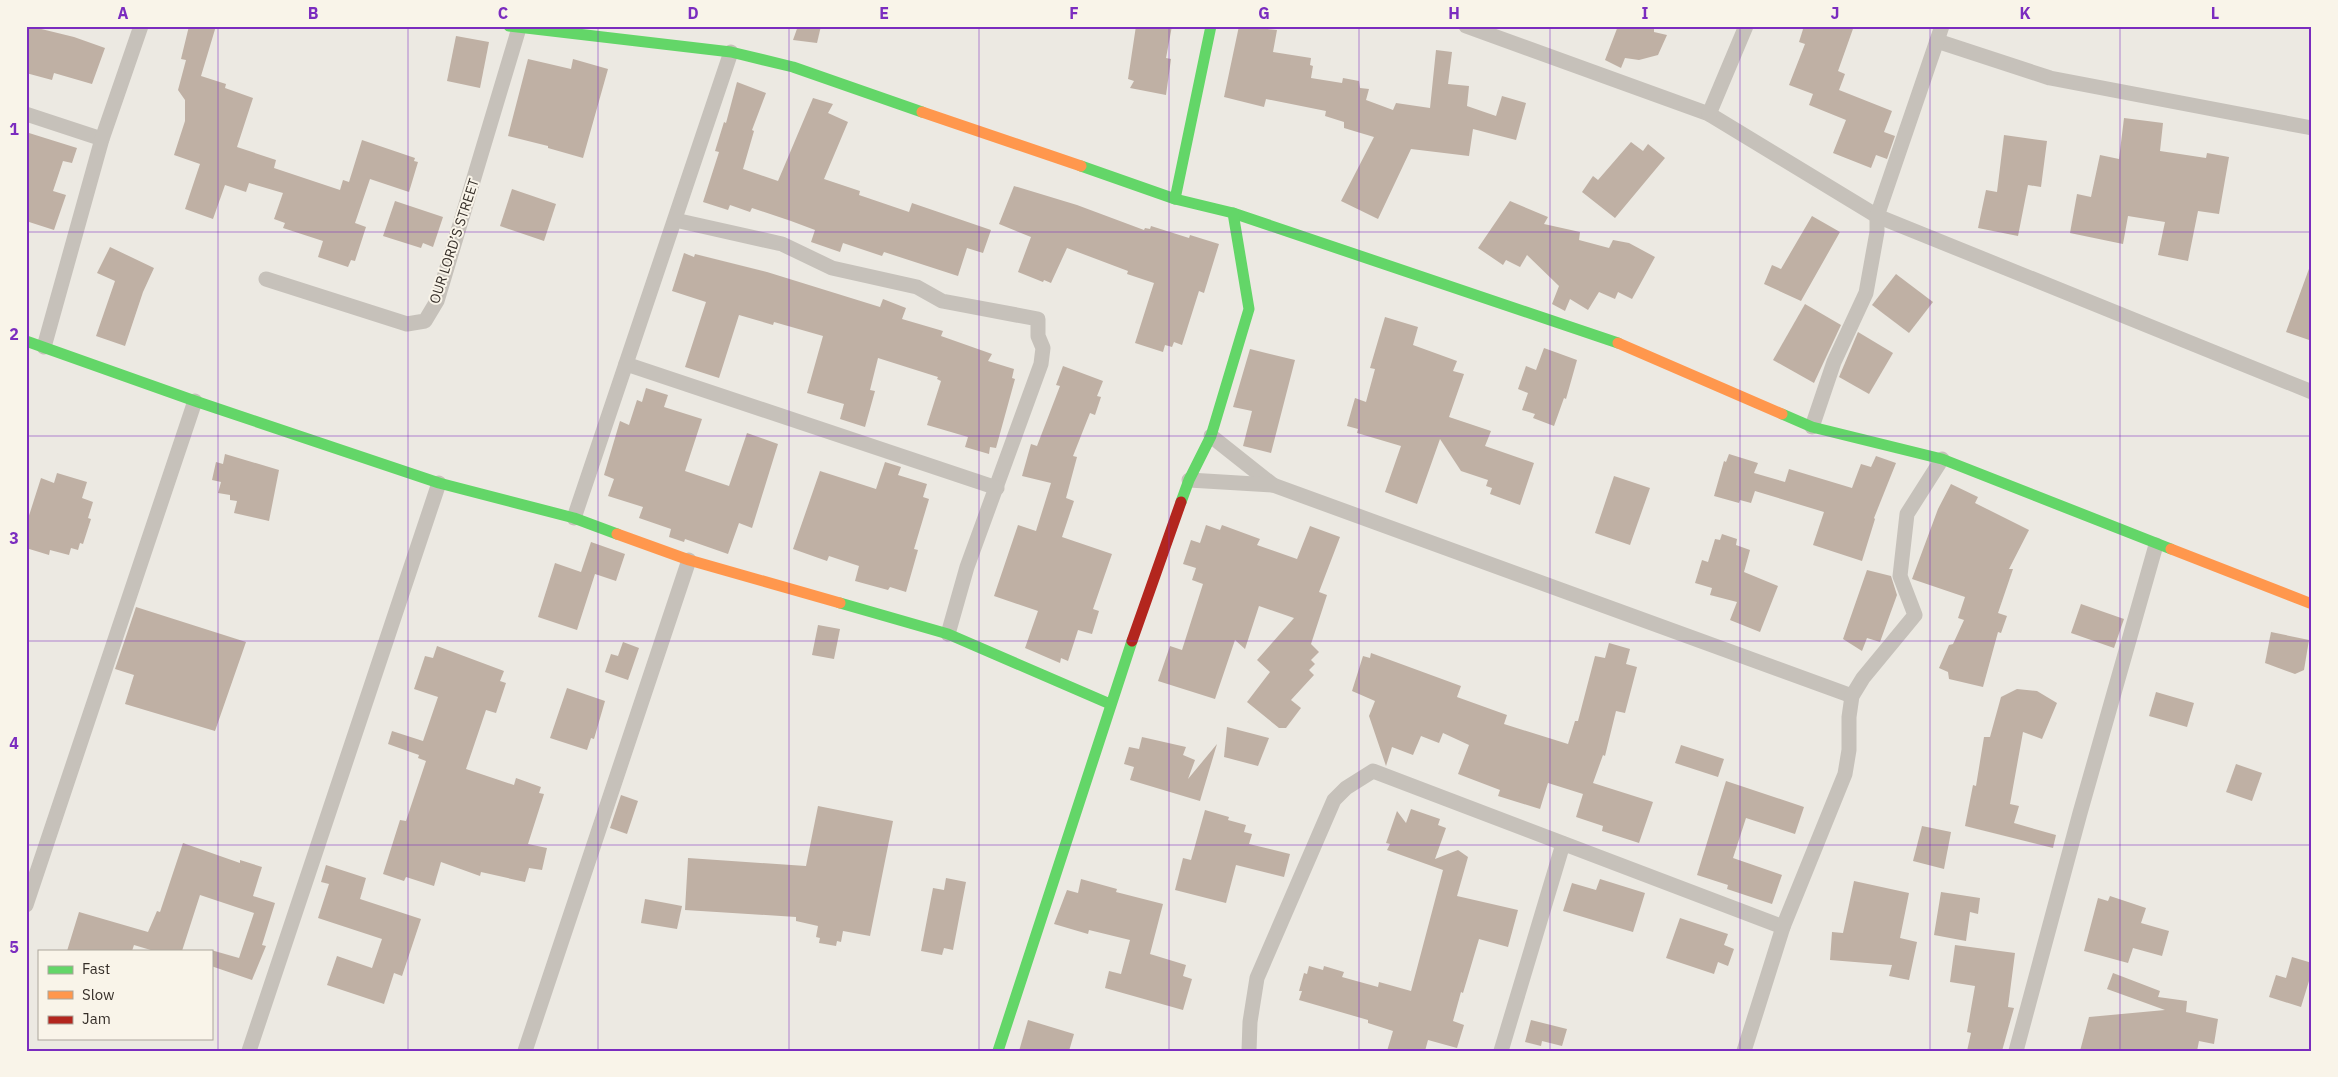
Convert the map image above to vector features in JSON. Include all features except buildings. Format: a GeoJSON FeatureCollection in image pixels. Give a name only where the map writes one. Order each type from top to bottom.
{"type":"FeatureCollection","features":[{"type":"Feature","properties":{"kind":"street"},"geometry":{"type":"LineString","coordinates":[[44,347],[102,139],[141,26]]}},
{"type":"Feature","properties":{"kind":"street"},"geometry":{"type":"LineString","coordinates":[[1175,199],[1211,26]]}},
{"type":"Feature","properties":{"kind":"street"},"geometry":{"type":"LineString","coordinates":[[1466,26],[1709,114],[1878,216],[2312,392]]}},
{"type":"Feature","properties":{"kind":"street"},"geometry":{"type":"LineString","coordinates":[[1709,114],[1746,26]]}},
{"type":"Feature","properties":{"kind":"street"},"geometry":{"type":"LineString","coordinates":[[1812,427],[1834,362],[1866,293],[1878,216],[1942,26]]}},
{"type":"Feature","properties":{"kind":"street"},"geometry":{"type":"LineString","coordinates":[[514,27],[731,52],[793,67],[1175,199],[1233,213],[1614,341],[1812,427],[1942,459],[2156,545],[2312,604]]}},
{"type":"Feature","properties":{"kind":"street","name":"OUR LORD’S STREET"},"geometry":{"type":"LineString","coordinates":[[266,279],[407,324],[425,320],[437,301],[514,27]]}},
{"type":"Feature","properties":{"kind":"street"},"geometry":{"type":"LineString","coordinates":[[1937,41],[2050,78],[2312,128]]}},
{"type":"Feature","properties":{"kind":"street"},"geometry":{"type":"LineString","coordinates":[[574,518],[731,52]]}},
{"type":"Feature","properties":{"kind":"street"},"geometry":{"type":"LineString","coordinates":[[26,114],[102,139]]}},
{"type":"Feature","properties":{"kind":"street"},"geometry":{"type":"LineString","coordinates":[[998,1051],[1110,704],[1189,480],[1211,436],[1249,309],[1233,213]]}},
{"type":"Feature","properties":{"kind":"street"},"geometry":{"type":"LineString","coordinates":[[675,220],[782,244],[832,268],[917,287],[942,302],[1038,319],[1038,336],[1043,348],[1041,364],[967,567],[948,634]]}},
{"type":"Feature","properties":{"kind":"street"},"geometry":{"type":"LineString","coordinates":[[26,341],[439,483],[574,518],[689,560],[948,634],[1110,704]]}},
{"type":"Feature","properties":{"kind":"street"},"geometry":{"type":"LineString","coordinates":[[626,364],[997,488]]}},
{"type":"Feature","properties":{"kind":"street"},"geometry":{"type":"LineString","coordinates":[[26,905],[196,401]]}},
{"type":"Feature","properties":{"kind":"street"},"geometry":{"type":"LineString","coordinates":[[1211,436],[1273,485]]}},
{"type":"Feature","properties":{"kind":"street"},"geometry":{"type":"LineString","coordinates":[[1744,1051],[1783,927],[1845,774],[1850,750],[1849,717],[1852,696],[1863,678],[1915,614],[1900,576],[1906,514],[1942,459]]}},
{"type":"Feature","properties":{"kind":"street"},"geometry":{"type":"LineString","coordinates":[[1189,480],[1273,485],[1852,696]]}},
{"type":"Feature","properties":{"kind":"street"},"geometry":{"type":"LineString","coordinates":[[249,1051],[439,483]]}},
{"type":"Feature","properties":{"kind":"street"},"geometry":{"type":"LineString","coordinates":[[2016,1051],[2080,813],[2156,545]]}},
{"type":"Feature","properties":{"kind":"street"},"geometry":{"type":"LineString","coordinates":[[526,1051],[689,560]]}},
{"type":"Feature","properties":{"kind":"street"},"geometry":{"type":"LineString","coordinates":[[1248,1051],[1250,1022],[1257,978],[1334,800],[1346,788],[1373,771],[1783,927]]}},
{"type":"Feature","properties":{"kind":"street"},"geometry":{"type":"LineString","coordinates":[[1501,1051],[1564,844]]}},
{"type":"Feature","properties":{"kind":"traffic: fast"},"geometry":{"type":"LineString","coordinates":[[509,26],[731,52],[793,67],[922,112]]}},
{"type":"Feature","properties":{"kind":"traffic: fast"},"geometry":{"type":"LineString","coordinates":[[1181,502],[1189,480],[1211,436],[1249,309],[1233,213],[1175,199],[1211,26]]}},
{"type":"Feature","properties":{"kind":"traffic: fast"},"geometry":{"type":"LineString","coordinates":[[1081,166],[1175,199]]}},
{"type":"Feature","properties":{"kind":"traffic: fast"},"geometry":{"type":"LineString","coordinates":[[1233,213],[1618,343]]}},
{"type":"Feature","properties":{"kind":"traffic: fast"},"geometry":{"type":"LineString","coordinates":[[26,341],[195,401],[439,483],[574,518],[617,534]]}},
{"type":"Feature","properties":{"kind":"traffic: fast"},"geometry":{"type":"LineString","coordinates":[[1782,414],[1812,427],[1942,459],[2171,549]]}},
{"type":"Feature","properties":{"kind":"traffic: fast"},"geometry":{"type":"LineString","coordinates":[[840,603],[948,634],[1110,704]]}},
{"type":"Feature","properties":{"kind":"traffic: fast"},"geometry":{"type":"LineString","coordinates":[[998,1051],[1132,641]]}},
{"type":"Feature","properties":{"kind":"traffic: slow"},"geometry":{"type":"LineString","coordinates":[[922,112],[1081,166]]}},
{"type":"Feature","properties":{"kind":"traffic: slow"},"geometry":{"type":"LineString","coordinates":[[1618,343],[1782,414]]}},
{"type":"Feature","properties":{"kind":"traffic: slow"},"geometry":{"type":"LineString","coordinates":[[617,534],[689,560],[840,603]]}},
{"type":"Feature","properties":{"kind":"traffic: slow"},"geometry":{"type":"LineString","coordinates":[[2171,549],[2312,604]]}},
{"type":"Feature","properties":{"kind":"traffic: jam"},"geometry":{"type":"LineString","coordinates":[[1132,641],[1181,502]]}}]}
